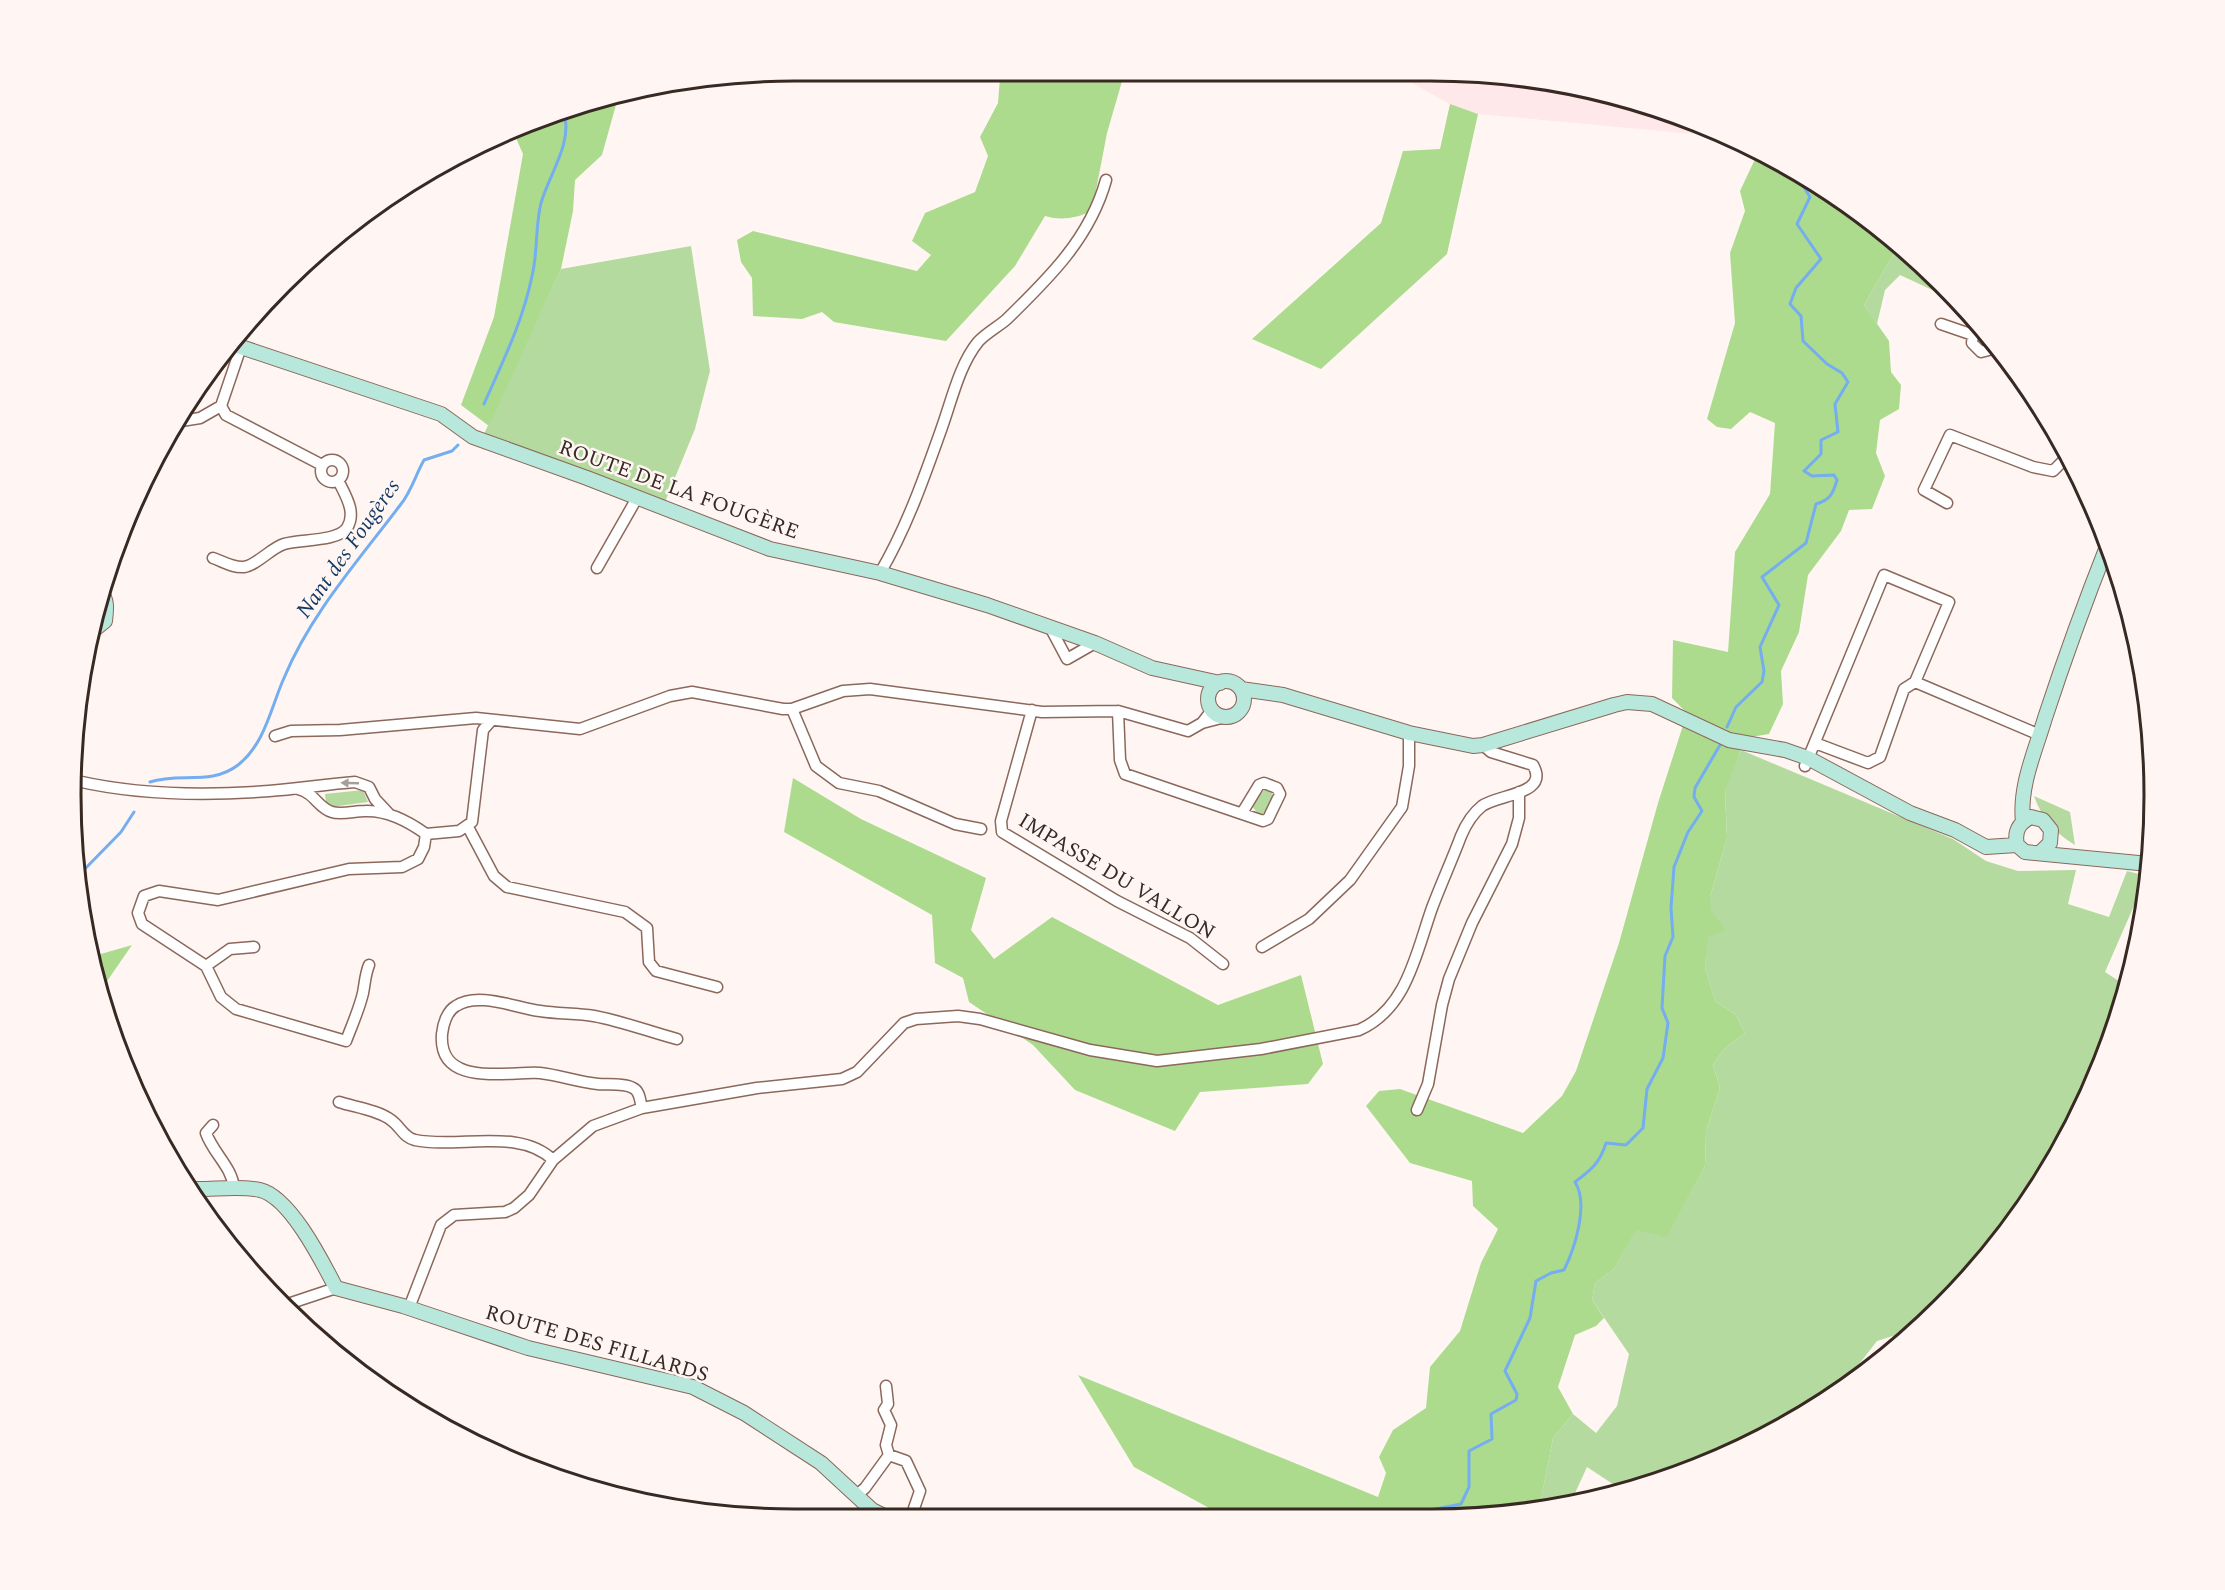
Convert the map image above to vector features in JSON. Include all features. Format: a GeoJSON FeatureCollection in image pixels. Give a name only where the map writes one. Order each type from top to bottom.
{"type":"FeatureCollection","features":[{"type":"Feature","properties":{"kind":"street"},"geometry":{"type":"LineString","coordinates":[[880,573],[890,556],[932,456],[961,374],[978,342],[1049,279],[1081,238],[1101,198],[1106,180]]}},
{"type":"Feature","properties":{"kind":"street"},"geometry":{"type":"LineString","coordinates":[[1941,324],[1973,335],[1972,343],[1981,352],[1988,350]]}},
{"type":"Feature","properties":{"kind":"street","name":"ROUTE DE LA FOUGÈRE"},"geometry":{"type":"LineString","coordinates":[[240,347],[441,414],[474,437],[770,549],[880,573],[987,605],[1095,643],[1142,664],[1187,677],[1220,683]]}},
{"type":"Feature","properties":{"kind":"street"},"geometry":{"type":"LineString","coordinates":[[235,352],[221,406],[226,415],[322,465]]}},
{"type":"Feature","properties":{"kind":"street"},"geometry":{"type":"LineString","coordinates":[[188,420],[200,418],[221,406]]}},
{"type":"Feature","properties":{"kind":"street"},"geometry":{"type":"LineString","coordinates":[[1947,503],[1924,490],[1950,435],[2033,467],[2053,471],[2061,463]]}},
{"type":"Feature","properties":{"kind":"street"},"geometry":{"type":"LineString","coordinates":[[332,459],[341,464],[343,475],[331,482],[321,472],[322,465],[332,459]]}},
{"type":"Feature","properties":{"kind":"street"},"geometry":{"type":"LineString","coordinates":[[213,558],[232,567],[247,567],[285,544],[337,535],[345,530],[350,520],[350,507],[338,480]]}},
{"type":"Feature","properties":{"kind":"street"},"geometry":{"type":"LineString","coordinates":[[597,568],[637,498]]}},
{"type":"Feature","properties":{"kind":"street"},"geometry":{"type":"LineString","coordinates":[[2103,557],[2066,656],[2040,735],[2024,792],[2019,834],[2025,852],[2078,855],[2140,863]]}},
{"type":"Feature","properties":{"kind":"street"},"geometry":{"type":"LineString","coordinates":[[1806,762],[1884,575],[1949,602],[1915,682],[1904,689],[1880,757],[1868,763],[1815,743]]}},
{"type":"Feature","properties":{"kind":"street"},"geometry":{"type":"LineString","coordinates":[[1050,627],[1067,658],[1095,643]]}},
{"type":"Feature","properties":{"kind":"street","name":"ROUTE DE LA FOUGÈRE"},"geometry":{"type":"LineString","coordinates":[[1187,677],[1210,703]]}},
{"type":"Feature","properties":{"kind":"street"},"geometry":{"type":"LineString","coordinates":[[1202,723],[1210,703],[1212,689],[1220,683],[1232,682],[1241,689],[1268,695],[1283,695],[1409,733],[1473,746],[1483,746],[1627,702],[1652,704],[1729,740],[1767,747],[1806,762],[1910,813],[1978,842],[1987,844],[2019,834],[2031,817],[2037,818],[2048,824],[2052,837],[2078,855]]}},
{"type":"Feature","properties":{"kind":"street"},"geometry":{"type":"LineString","coordinates":[[1915,682],[2040,735]]}},
{"type":"Feature","properties":{"kind":"street"},"geometry":{"type":"LineString","coordinates":[[275,736],[291,730],[340,729],[476,718],[580,729],[670,696],[692,692],[760,706],[792,709],[843,691],[861,688],[1032,710],[1118,711],[1180,731],[1188,731],[1202,723],[1235,715],[1242,708],[1268,695]]}},
{"type":"Feature","properties":{"kind":"street"},"geometry":{"type":"LineString","coordinates":[[1241,689],[1244,698],[1242,708]]}},
{"type":"Feature","properties":{"kind":"street"},"geometry":{"type":"LineString","coordinates":[[1210,703],[1225,717]]}},
{"type":"Feature","properties":{"kind":"street"},"geometry":{"type":"LineString","coordinates":[[792,709],[816,766],[839,783],[879,791],[955,825],[981,829]]}},
{"type":"Feature","properties":{"kind":"street","name":"IMPASSE DU VALLON"},"geometry":{"type":"LineString","coordinates":[[1032,710],[1001,821],[1002,832],[1117,902],[1190,938],[1223,964]]}},
{"type":"Feature","properties":{"kind":"street"},"geometry":{"type":"LineString","coordinates":[[1118,711],[1120,760],[1125,774],[1242,813]]}},
{"type":"Feature","properties":{"kind":"street"},"geometry":{"type":"LineString","coordinates":[[491,721],[483,730],[471,822],[494,876],[507,887],[625,912],[646,928],[649,962],[656,971],[717,987]]}},
{"type":"Feature","properties":{"kind":"street"},"geometry":{"type":"LineString","coordinates":[[1262,947],[1309,919],[1350,880],[1402,807],[1409,766],[1409,733]]}},
{"type":"Feature","properties":{"kind":"street"},"geometry":{"type":"LineString","coordinates":[[409,1308],[441,1225],[454,1215],[506,1212],[514,1208],[529,1195],[553,1160],[593,1126],[642,1108],[757,1088],[842,1080],[857,1072],[904,1023],[934,1017],[980,1019],[1090,1050],[1157,1060],[1261,1050],[1359,1030],[1381,1018],[1402,991],[1468,821],[1492,800],[1530,788],[1535,782],[1537,776],[1533,765],[1491,753],[1483,746]]}},
{"type":"Feature","properties":{"kind":"street"},"geometry":{"type":"LineString","coordinates":[[82,782],[116,790],[180,793],[297,788],[355,782],[369,787],[375,799],[389,814],[426,834],[459,831],[471,822]]}},
{"type":"Feature","properties":{"kind":"street"},"geometry":{"type":"LineString","coordinates":[[297,788],[309,791],[324,808],[334,813],[369,811],[389,814]]}},
{"type":"Feature","properties":{"kind":"street"},"geometry":{"type":"LineString","coordinates":[[1417,1110],[1428,1084],[1449,979],[1472,923],[1512,844],[1520,818],[1519,792]]}},
{"type":"Feature","properties":{"kind":"street"},"geometry":{"type":"LineString","coordinates":[[2024,792],[2037,818]]}},
{"type":"Feature","properties":{"kind":"street"},"geometry":{"type":"LineString","coordinates":[[369,965],[363,980],[364,990],[346,1041],[236,1009],[221,997],[206,966],[142,924],[138,913],[144,896],[159,891],[218,900],[349,869],[402,867],[418,859],[424,847],[426,834]]}},
{"type":"Feature","properties":{"kind":"street"},"geometry":{"type":"LineString","coordinates":[[2040,853],[2046,849],[2052,837]]}},
{"type":"Feature","properties":{"kind":"street"},"geometry":{"type":"LineString","coordinates":[[206,966],[230,949],[254,947]]}},
{"type":"Feature","properties":{"kind":"street"},"geometry":{"type":"LineString","coordinates":[[642,1108],[638,1092],[633,1087],[594,1084],[542,1073],[477,1075],[460,1069],[446,1054],[442,1045],[443,1026],[456,1005],[466,1002],[496,1002],[540,1011],[594,1016],[677,1039]]}},
{"type":"Feature","properties":{"kind":"street"},"geometry":{"type":"LineString","coordinates":[[339,1102],[390,1118],[414,1140],[521,1145],[544,1151],[553,1160]]}},
{"type":"Feature","properties":{"kind":"street"},"geometry":{"type":"LineString","coordinates":[[213,1125],[206,1133],[209,1143],[233,1177],[234,1188]]}},
{"type":"Feature","properties":{"kind":"street"},"geometry":{"type":"LineString","coordinates":[[199,1189],[261,1190],[278,1198],[290,1212],[336,1288],[293,1302]]}},
{"type":"Feature","properties":{"kind":"street","name":"ROUTE DES FILLARDS"},"geometry":{"type":"LineString","coordinates":[[336,1288],[409,1308],[528,1348],[693,1387],[744,1413],[821,1463],[871,1509]]}},
{"type":"Feature","properties":{"kind":"street"},"geometry":{"type":"LineString","coordinates":[[857,1495],[865,1488],[888,1455],[886,1445],[891,1425],[884,1410],[888,1404],[886,1386]]}},
{"type":"Feature","properties":{"kind":"street"},"geometry":{"type":"LineString","coordinates":[[888,1455],[906,1461],[920,1491],[914,1509]]}},
{"type":"Feature","properties":{"kind":"shaded area"},"geometry":{"type":"Polygon","coordinates":[[[1408,81],[1523,87],[1569,95],[1615,105],[1703,135],[1478,114],[1450,104],[1408,81]]]}},
{"type":"Feature","properties":{"kind":"green space"},"geometry":{"type":"Polygon","coordinates":[[[1000,81],[1122,81],[1107,133],[1092,211],[1069,218],[1045,216],[1015,266],[946,341],[834,322],[822,312],[802,319],[753,316],[752,278],[741,262],[737,240],[753,231],[917,271],[931,255],[912,241],[925,213],[975,192],[988,156],[980,137],[998,103],[1000,81]]]}},
{"type":"Feature","properties":{"kind":"green space"},"geometry":{"type":"Polygon","coordinates":[[[616,104],[602,155],[575,180],[573,211],[561,269],[489,426],[461,405],[494,317],[523,154],[516,138],[565,119],[616,104]]]}},
{"type":"Feature","properties":{"kind":"green space"},"geometry":{"type":"Polygon","coordinates":[[[1450,104],[1478,114],[1447,254],[1321,369],[1252,339],[1381,223],[1403,151],[1440,149],[1450,104]]]}},
{"type":"Feature","properties":{"kind":"green space"},"geometry":{"type":"Polygon","coordinates":[[[1755,160],[1827,201],[1894,253],[1864,305],[1889,341],[1891,372],[1901,385],[1899,409],[1880,420],[1876,453],[1885,476],[1872,509],[1849,510],[1841,531],[1808,575],[1799,632],[1781,671],[1783,704],[1769,734],[1745,738],[1725,791],[1727,838],[1710,897],[1711,911],[1726,930],[1708,937],[1705,967],[1715,1001],[1736,1015],[1745,1033],[1724,1049],[1713,1065],[1720,1088],[1706,1131],[1705,1166],[1667,1237],[1636,1230],[1614,1269],[1595,1283],[1592,1300],[1604,1318],[1596,1326],[1575,1335],[1558,1387],[1573,1414],[1553,1438],[1541,1500],[1477,1507],[1430,1509],[1211,1509],[1134,1467],[1078,1375],[1378,1497],[1386,1473],[1379,1457],[1393,1430],[1426,1408],[1430,1367],[1460,1331],[1481,1263],[1498,1229],[1473,1206],[1472,1181],[1410,1163],[1366,1106],[1379,1091],[1400,1089],[1523,1133],[1562,1096],[1576,1071],[1619,943],[1658,803],[1687,713],[1672,698],[1673,640],[1728,652],[1735,552],[1770,494],[1775,423],[1750,412],[1731,429],[1717,427],[1707,419],[1735,323],[1730,253],[1745,211],[1740,191],[1755,160]]]}},
{"type":"Feature","properties":{"kind":"green space"},"geometry":{"type":"Polygon","coordinates":[[[691,246],[710,371],[695,429],[665,502],[484,434],[561,269],[691,246]]]}},
{"type":"Feature","properties":{"kind":"green space"},"geometry":{"type":"Polygon","coordinates":[[[1894,253],[1937,292],[1900,275],[1885,290],[1877,324],[1864,305],[1894,253]]]}},
{"type":"Feature","properties":{"kind":"green space"},"geometry":{"type":"Polygon","coordinates":[[[1741,750],[1953,839],[1986,861],[2018,871],[2076,870],[2068,904],[2109,917],[2127,871],[2139,874],[2136,902],[2105,972],[2120,981],[2090,1068],[2070,1111],[2024,1192],[1967,1266],[1901,1332],[1877,1341],[1857,1367],[1827,1389],[1746,1435],[1703,1455],[1615,1485],[1587,1467],[1575,1494],[1541,1500],[1553,1438],[1573,1414],[1596,1433],[1617,1406],[1629,1354],[1592,1300],[1595,1283],[1614,1269],[1636,1229],[1667,1236],[1705,1166],[1706,1131],[1720,1088],[1713,1065],[1724,1049],[1745,1033],[1736,1015],[1715,1001],[1705,967],[1710,897],[1727,838],[1725,791],[1732,766],[1741,750]]]}},
{"type":"Feature","properties":{"kind":"green space"},"geometry":{"type":"Polygon","coordinates":[[[793,778],[861,819],[986,878],[971,930],[994,959],[1052,917],[1218,1005],[1301,975],[1323,1064],[1308,1084],[1200,1092],[1175,1131],[1075,1090],[1033,1045],[969,1002],[963,978],[935,963],[932,915],[784,832],[793,778]]]}},
{"type":"Feature","properties":{"kind":"green space"},"geometry":{"type":"Polygon","coordinates":[[[363,790],[368,802],[331,807],[326,802],[325,794],[363,790]]]}},
{"type":"Feature","properties":{"kind":"green space"},"geometry":{"type":"Polygon","coordinates":[[[1264,790],[1269,790],[1275,797],[1263,814],[1258,814],[1252,806],[1264,790]]]}},
{"type":"Feature","properties":{"kind":"green space"},"geometry":{"type":"Polygon","coordinates":[[[2034,796],[2070,812],[2075,845],[2050,824],[2034,796]]]}},
{"type":"Feature","properties":{"kind":"green space"},"geometry":{"type":"Polygon","coordinates":[[[132,945],[106,983],[99,954],[132,945]]]}},
{"type":"Feature","properties":{"kind":"waterway","name":"Nant des Fougères"},"geometry":{"type":"LineString","coordinates":[[484,404],[512,341],[528,293],[534,267],[541,203],[563,147],[565,119]]}},
{"type":"Feature","properties":{"kind":"waterway"},"geometry":{"type":"LineString","coordinates":[[1727,727],[1736,707],[1762,682],[1764,671],[1760,647],[1779,605],[1762,577],[1806,543],[1816,504],[1825,501],[1830,496],[1837,480],[1834,475],[1812,476],[1804,471],[1821,454],[1821,440],[1838,432],[1835,404],[1848,382],[1842,373],[1827,364],[1803,341],[1801,316],[1790,304],[1796,288],[1821,259],[1797,224],[1810,197],[1804,187]]}},
{"type":"Feature","properties":{"kind":"waterway","name":"Nant des Fougères"},"geometry":{"type":"LineString","coordinates":[[150,782],[161,779],[217,775],[238,765],[247,756],[261,736],[295,654],[322,609],[405,499],[424,460],[452,451],[458,445]]}},
{"type":"Feature","properties":{"kind":"waterway"},"geometry":{"type":"LineString","coordinates":[[1438,1509],[1461,1504],[1469,1487],[1469,1451],[1492,1439],[1491,1414],[1516,1400],[1517,1394],[1505,1371],[1530,1318],[1536,1281],[1551,1273],[1564,1270],[1572,1250],[1581,1214],[1579,1191],[1575,1182],[1594,1166],[1606,1143],[1626,1145],[1643,1128],[1647,1089],[1663,1058],[1668,1023],[1662,1008],[1665,956],[1673,937],[1671,908],[1674,867],[1688,832],[1702,811],[1694,797],[1695,788],[1720,745]]}},
{"type":"Feature","properties":{"kind":"waterway","name":"Nant des Fougères"},"geometry":{"type":"LineString","coordinates":[[85,869],[121,832],[134,812]]}}]}
